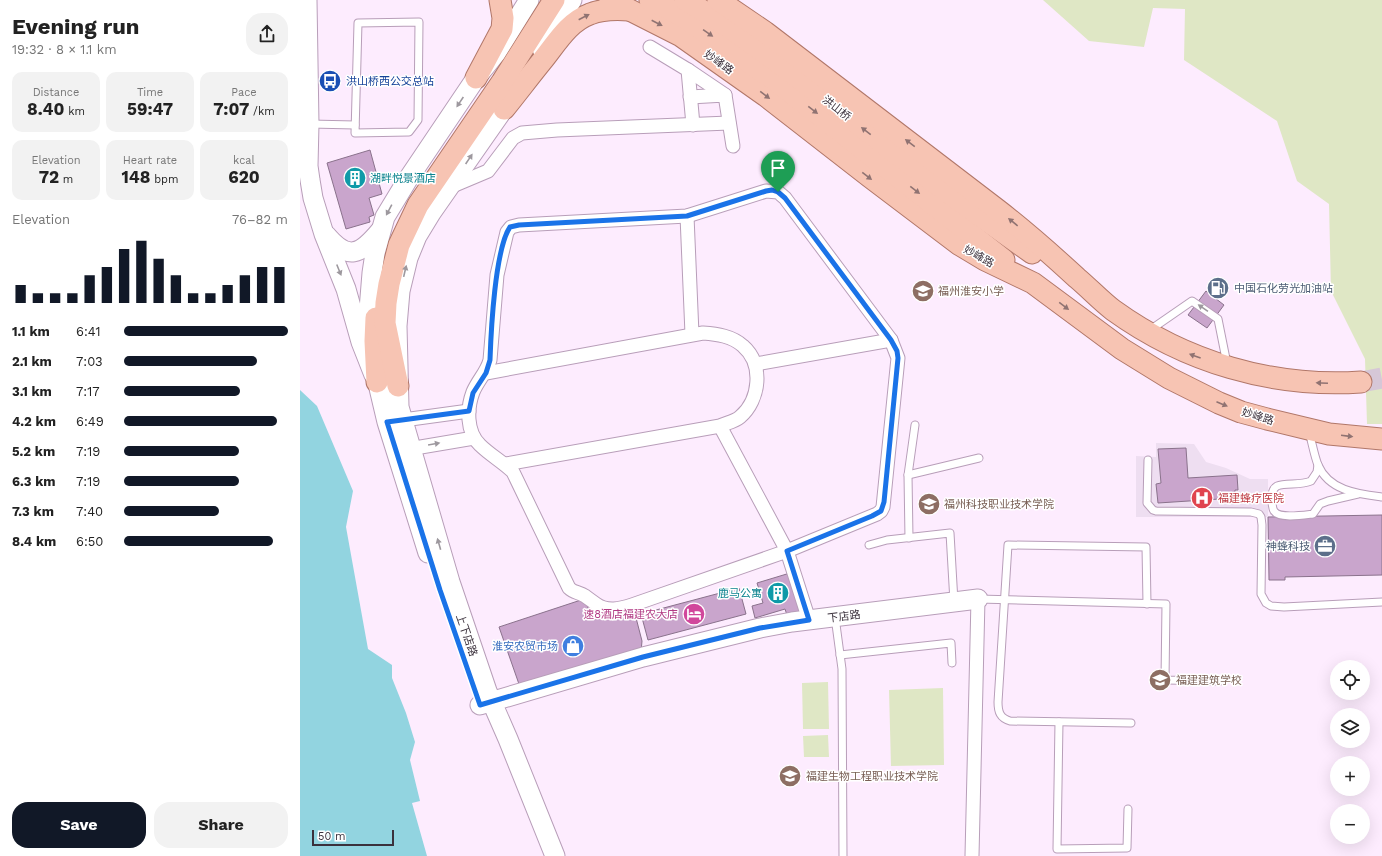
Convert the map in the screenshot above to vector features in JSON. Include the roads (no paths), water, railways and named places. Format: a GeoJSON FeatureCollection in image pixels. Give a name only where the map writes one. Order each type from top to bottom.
{"type":"FeatureCollection","features":[{"type":"Feature","properties":{"kind":"main road"},"geometry":{"type":"LineString","coordinates":[[307,0],[309,124],[308,166],[310,180],[324,234],[346,289],[361,342],[376,382],[393,415]]}},
{"type":"Feature","properties":{"kind":"main road"},"geometry":{"type":"LineString","coordinates":[[476,78],[502,29],[504,18],[500,0]]}},
{"type":"Feature","properties":{"kind":"main road"},"geometry":{"type":"LineString","coordinates":[[376,382],[369,342],[368,322],[372,273],[381,230],[392,205],[476,78],[496,53],[529,0]]}},
{"type":"Feature","properties":{"kind":"main road"},"geometry":{"type":"LineString","coordinates":[[376,382],[374,341],[378,299],[392,242],[402,222],[424,186],[512,56],[546,0]]}},
{"type":"Feature","properties":{"kind":"main road"},"geometry":{"type":"LineString","coordinates":[[398,386],[385,323],[389,284],[399,245],[418,205],[502,82],[554,0]]}},
{"type":"Feature","properties":{"kind":"main road"},"geometry":{"type":"LineString","coordinates":[[393,415],[398,386],[397,326],[400,291],[408,258],[413,245],[422,226],[504,109],[572,0]]}},
{"type":"Feature","properties":{"kind":"main road","name":"妙峰路"},"geometry":{"type":"LineString","coordinates":[[610,0],[681,36],[739,76],[870,178],[960,245],[985,260],[1033,283],[1122,350],[1193,391],[1241,412],[1309,430],[1382,439]]}},
{"type":"Feature","properties":{"kind":"main road"},"geometry":{"type":"LineString","coordinates":[[650,0],[691,22],[776,81],[982,230],[1148,332],[1179,349],[1193,356],[1261,375],[1299,381],[1341,383],[1361,382]]}},
{"type":"Feature","properties":{"kind":"main road","name":"洪山桥"},"geometry":{"type":"LineString","coordinates":[[685,0],[701,9],[761,51],[982,230]]}},
{"type":"Feature","properties":{"kind":"main road"},"geometry":{"type":"LineString","coordinates":[[718,0],[765,32],[999,211],[1041,245],[1112,309]]}},
{"type":"Feature","properties":{"kind":"main road"},"geometry":{"type":"LineString","coordinates":[[504,109],[562,36],[578,20],[599,11],[611,9],[630,10]]}},
{"type":"Feature","properties":{"kind":"main road"},"geometry":{"type":"LineString","coordinates":[[324,234],[341,250],[353,252],[366,246],[381,230]]}},
{"type":"Feature","properties":{"kind":"main road"},"geometry":{"type":"LineString","coordinates":[[982,230],[1033,283]]}},
{"type":"Feature","properties":{"kind":"main road","name":"上下店路"},"geometry":{"type":"LineString","coordinates":[[393,415],[403,450],[450,582],[499,746],[543,856]]}},
{"type":"Feature","properties":{"kind":"main road","name":"下店路"},"geometry":{"type":"LineString","coordinates":[[485,703],[643,657],[760,628],[809,620],[978,600]]}},
{"type":"Feature","properties":{"kind":"main road","name":"上下店路"},"geometry":{"type":"LineString","coordinates":[[485,703],[508,739],[555,856]]}},
{"type":"Feature","properties":{"kind":"street"},"geometry":{"type":"LineString","coordinates":[[650,47],[725,95],[733,146]]}},
{"type":"Feature","properties":{"kind":"street"},"geometry":{"type":"LineString","coordinates":[[688,70],[693,125]]}},
{"type":"Feature","properties":{"kind":"street"},"geometry":{"type":"LineString","coordinates":[[690,97],[725,95]]}},
{"type":"Feature","properties":{"kind":"street"},"geometry":{"type":"LineString","coordinates":[[450,187],[488,171],[513,138],[522,134],[557,130],[729,123]]}},
{"type":"Feature","properties":{"kind":"street"},"geometry":{"type":"LineString","coordinates":[[766,191],[778,192],[785,198],[891,340],[897,351],[898,358],[884,502],[881,511],[872,516],[787,551],[632,605],[617,609],[604,608],[583,595],[574,592],[565,583],[513,472],[506,464],[478,444],[474,438],[469,420],[469,411],[473,393],[486,373],[490,360],[498,269],[505,238],[510,227],[519,225],[687,216],[766,191]]}},
{"type":"Feature","properties":{"kind":"street"},"geometry":{"type":"LineString","coordinates":[[687,216],[692,334]]}},
{"type":"Feature","properties":{"kind":"street"},"geometry":{"type":"LineString","coordinates":[[486,373],[692,334],[715,334],[734,340],[743,346],[751,355],[756,364],[758,375],[753,399],[739,418],[720,426],[506,464]]}},
{"type":"Feature","properties":{"kind":"street"},"geometry":{"type":"LineString","coordinates":[[756,364],[891,340]]}},
{"type":"Feature","properties":{"kind":"street"},"geometry":{"type":"LineString","coordinates":[[393,415],[469,411]]}},
{"type":"Feature","properties":{"kind":"street"},"geometry":{"type":"LineString","coordinates":[[720,426],[787,551],[809,620]]}},
{"type":"Feature","properties":{"kind":"street"},"geometry":{"type":"LineString","coordinates":[[403,450],[474,438]]}},
{"type":"Feature","properties":{"kind":"street"},"geometry":{"type":"LineString","coordinates":[[972,856],[978,600]]}},
{"type":"Feature","properties":{"kind":"lane"},"geometry":{"type":"LineString","coordinates":[[419,22],[418,120],[409,132],[355,133],[356,125],[358,23],[419,22]]}},
{"type":"Feature","properties":{"kind":"lane"},"geometry":{"type":"LineString","coordinates":[[309,124],[356,125]]}},
{"type":"Feature","properties":{"kind":"lane"},"geometry":{"type":"LineString","coordinates":[[1148,332],[1192,301],[1218,319],[1227,366]]}},
{"type":"Feature","properties":{"kind":"lane"},"geometry":{"type":"LineString","coordinates":[[909,538],[908,474],[915,425]]}},
{"type":"Feature","properties":{"kind":"lane"},"geometry":{"type":"LineString","coordinates":[[1309,430],[1318,465],[1333,484],[1350,492],[1382,497]]}},
{"type":"Feature","properties":{"kind":"lane"},"geometry":{"type":"LineString","coordinates":[[908,474],[979,458]]}},
{"type":"Feature","properties":{"kind":"lane"},"geometry":{"type":"LineString","coordinates":[[1148,460],[1148,504],[1153,510],[1250,512],[1259,514],[1262,525],[1261,594],[1266,603],[1271,606],[1284,607],[1382,602]]}},
{"type":"Feature","properties":{"kind":"lane"},"geometry":{"type":"LineString","coordinates":[[1318,465],[1317,472],[1311,481],[1306,484],[1282,485],[1274,488],[1272,492],[1274,512],[1281,516],[1313,514],[1320,504],[1358,494]]}},
{"type":"Feature","properties":{"kind":"lane"},"geometry":{"type":"LineString","coordinates":[[869,545],[887,540],[950,533],[954,602]]}},
{"type":"Feature","properties":{"kind":"lane"},"geometry":{"type":"LineString","coordinates":[[1131,723],[1059,722],[1004,719],[998,710],[1008,544],[1146,547],[1147,604]]}},
{"type":"Feature","properties":{"kind":"lane"},"geometry":{"type":"LineString","coordinates":[[978,600],[1004,599],[1166,604],[1165,680],[1220,681]]}},
{"type":"Feature","properties":{"kind":"lane"},"geometry":{"type":"LineString","coordinates":[[834,617],[842,669],[843,856]]}},
{"type":"Feature","properties":{"kind":"lane"},"geometry":{"type":"LineString","coordinates":[[840,655],[951,643],[952,663]]}},
{"type":"Feature","properties":{"kind":"lane"},"geometry":{"type":"LineString","coordinates":[[1059,722],[1057,848],[1127,848],[1128,809]]}},
{"type":"Feature","properties":{"kind":"water"},"geometry":{"type":"Polygon","coordinates":[[[300,390],[317,406],[353,491],[346,527],[368,649],[392,665],[392,678],[406,713],[415,742],[410,760],[420,801],[412,803],[427,856],[300,856],[300,390]]]}},
{"type":"Feature","properties":{"kind":"tunnel"},"geometry":{"type":"LineString","coordinates":[[1361,382],[1382,378]]}},
{"type":"Feature","properties":{"kind":"place","name":"洪山桥西公交总站"},"geometry":{"type":"Point","coordinates":[330,81]}},
{"type":"Feature","properties":{"kind":"place","name":"湖畔悦景酒店"},"geometry":{"type":"Point","coordinates":[355,178]}},
{"type":"Feature","properties":{"kind":"place","name":"中国石化劳光加油站"},"geometry":{"type":"Point","coordinates":[1218,288]}},
{"type":"Feature","properties":{"kind":"place","name":"福州淮安小学"},"geometry":{"type":"Point","coordinates":[923,291]}},
{"type":"Feature","properties":{"kind":"place","name":"福建蜂疗医院"},"geometry":{"type":"Point","coordinates":[1202,498]}},
{"type":"Feature","properties":{"kind":"place","name":"福州科技职业技术学院"},"geometry":{"type":"Point","coordinates":[929,504]}},
{"type":"Feature","properties":{"kind":"place","name":"神蜂科技"},"geometry":{"type":"Point","coordinates":[1325,546]}},
{"type":"Feature","properties":{"kind":"place","name":"鹿马公寓"},"geometry":{"type":"Point","coordinates":[778,593]}},
{"type":"Feature","properties":{"kind":"place","name":"速8酒店福建农大店"},"geometry":{"type":"Point","coordinates":[694,614]}},
{"type":"Feature","properties":{"kind":"place","name":"淮安农贸市场"},"geometry":{"type":"Point","coordinates":[573,646]}},
{"type":"Feature","properties":{"kind":"place","name":"福建建筑学校"},"geometry":{"type":"Point","coordinates":[1160,680]}},
{"type":"Feature","properties":{"kind":"place","name":"福建生物工程职业技术学院"},"geometry":{"type":"Point","coordinates":[790,776]}}]}
